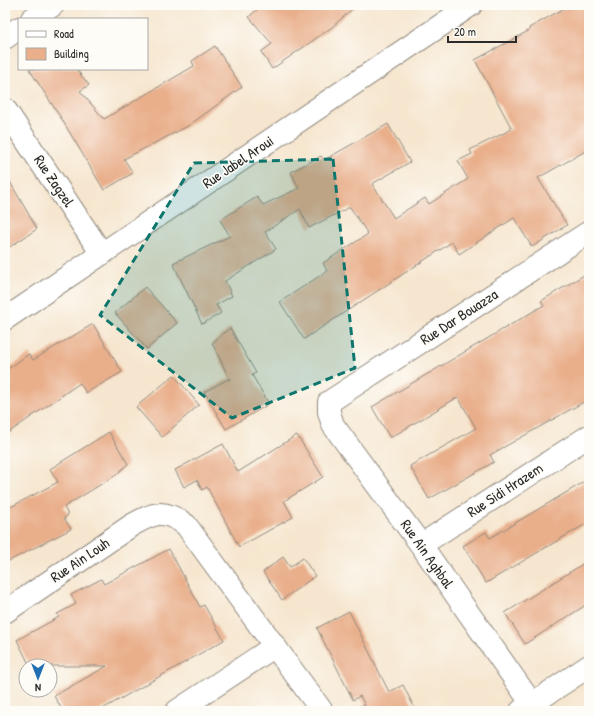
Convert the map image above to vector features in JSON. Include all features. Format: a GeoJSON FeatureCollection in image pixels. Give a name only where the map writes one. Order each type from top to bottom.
{"type":"FeatureCollection","features":[{"type":"Feature","properties":{"kind":"street"},"geometry":{"type":"LineString","coordinates":[[34,18],[53,5]]}},
{"type":"Feature","properties":{"kind":"street","name":"Rue Jabel Aroui"},"geometry":{"type":"LineString","coordinates":[[5,319],[471,5]]}},
{"type":"Feature","properties":{"kind":"street"},"geometry":{"type":"LineString","coordinates":[[5,38],[18,29]]}},
{"type":"Feature","properties":{"kind":"street","name":"Rue Zagzel"},"geometry":{"type":"LineString","coordinates":[[5,109],[102,254]]}},
{"type":"Feature","properties":{"kind":"street","name":"Rue Dar Bouazza"},"geometry":{"type":"LineString","coordinates":[[329,402],[589,232]]}},
{"type":"Feature","properties":{"kind":"street","name":"Rue Ain Aghbal"},"geometry":{"type":"LineString","coordinates":[[329,402],[329,412],[333,424],[421,545],[526,707]]}},
{"type":"Feature","properties":{"kind":"street","name":"Rue Sidi Hrazem"},"geometry":{"type":"LineString","coordinates":[[421,545],[589,436]]}},
{"type":"Feature","properties":{"kind":"street","name":"Rue Ain Louh"},"geometry":{"type":"LineString","coordinates":[[5,612],[132,525],[146,517],[158,513],[174,516],[186,525],[275,646]]}},
{"type":"Feature","properties":{"kind":"street"},"geometry":{"type":"LineString","coordinates":[[177,711],[275,646],[322,711]]}},
{"type":"Feature","properties":{"kind":"street"},"geometry":{"type":"LineString","coordinates":[[526,707],[589,666]]}},
{"type":"Feature","properties":{"kind":"highlighted area"},"geometry":{"type":"Polygon","coordinates":[[[333,159],[355,368],[232,418],[100,315],[194,163],[333,159]]]}},
{"type":"Feature","properties":{"kind":"building"},"geometry":{"type":"Polygon","coordinates":[[[262,5],[357,5],[331,28],[272,69],[261,52],[272,44],[249,17],[262,5]]]}},
{"type":"Feature","properties":{"kind":"building"},"geometry":{"type":"Polygon","coordinates":[[[570,5],[585,5],[589,13],[589,149],[538,178],[567,225],[532,247],[514,218],[459,254],[452,242],[304,339],[280,302],[327,271],[323,263],[368,234],[350,207],[309,228],[300,209],[265,232],[276,249],[225,281],[232,296],[216,305],[221,313],[202,324],[173,263],[230,236],[220,220],[257,197],[263,205],[299,188],[291,172],[321,156],[324,160],[388,124],[410,162],[372,184],[394,218],[425,198],[429,204],[468,179],[458,161],[472,154],[470,150],[512,129],[475,60],[530,30],[529,28],[570,5]]]}},
{"type":"Feature","properties":{"kind":"building"},"geometry":{"type":"Polygon","coordinates":[[[215,46],[242,87],[188,126],[124,159],[133,173],[104,190],[61,118],[30,70],[77,70],[89,85],[80,91],[104,119],[194,66],[192,61],[215,46]]]}},
{"type":"Feature","properties":{"kind":"building"},"geometry":{"type":"Polygon","coordinates":[[[5,173],[37,229],[5,250],[5,173]]]}},
{"type":"Feature","properties":{"kind":"building"},"geometry":{"type":"Polygon","coordinates":[[[589,272],[589,399],[490,455],[494,462],[429,499],[410,466],[476,428],[458,397],[390,438],[372,407],[544,305],[541,301],[589,272]]]}},
{"type":"Feature","properties":{"kind":"building"},"geometry":{"type":"Polygon","coordinates":[[[145,287],[177,323],[147,349],[115,313],[145,287]]]}},
{"type":"Feature","properties":{"kind":"building"},"geometry":{"type":"Polygon","coordinates":[[[93,324],[122,372],[86,393],[80,383],[5,435],[5,371],[29,354],[33,360],[93,324]]]}},
{"type":"Feature","properties":{"kind":"building"},"geometry":{"type":"Polygon","coordinates":[[[230,328],[256,373],[252,375],[269,404],[226,429],[204,392],[228,379],[230,380],[212,343],[230,328]]]}},
{"type":"Feature","properties":{"kind":"building"},"geometry":{"type":"Polygon","coordinates":[[[174,375],[199,405],[162,437],[136,407],[174,375]]]}},
{"type":"Feature","properties":{"kind":"building"},"geometry":{"type":"Polygon","coordinates":[[[109,432],[128,464],[116,475],[64,507],[68,515],[64,518],[71,529],[5,563],[5,510],[58,482],[50,469],[109,432]]]}},
{"type":"Feature","properties":{"kind":"building"},"geometry":{"type":"Polygon","coordinates":[[[297,435],[323,477],[284,501],[293,517],[239,547],[207,487],[202,490],[197,480],[184,487],[175,470],[223,444],[238,472],[297,435]]]}},
{"type":"Feature","properties":{"kind":"building"},"geometry":{"type":"Polygon","coordinates":[[[589,479],[589,522],[486,583],[463,546],[486,532],[490,538],[589,479]]]}},
{"type":"Feature","properties":{"kind":"building"},"geometry":{"type":"Polygon","coordinates":[[[169,549],[200,607],[204,605],[224,640],[99,711],[63,711],[55,698],[58,698],[58,694],[107,666],[58,666],[58,658],[26,658],[17,640],[59,617],[57,614],[76,604],[71,595],[101,579],[104,584],[169,549]]]}},
{"type":"Feature","properties":{"kind":"building"},"geometry":{"type":"Polygon","coordinates":[[[283,557],[290,567],[303,558],[315,576],[282,600],[263,572],[283,557]]]}},
{"type":"Feature","properties":{"kind":"building"},"geometry":{"type":"Polygon","coordinates":[[[589,560],[589,603],[525,644],[505,613],[589,560]]]}},
{"type":"Feature","properties":{"kind":"building"},"geometry":{"type":"Polygon","coordinates":[[[349,611],[389,692],[403,685],[416,711],[352,711],[365,705],[360,696],[353,700],[317,628],[349,611]]]}}]}
